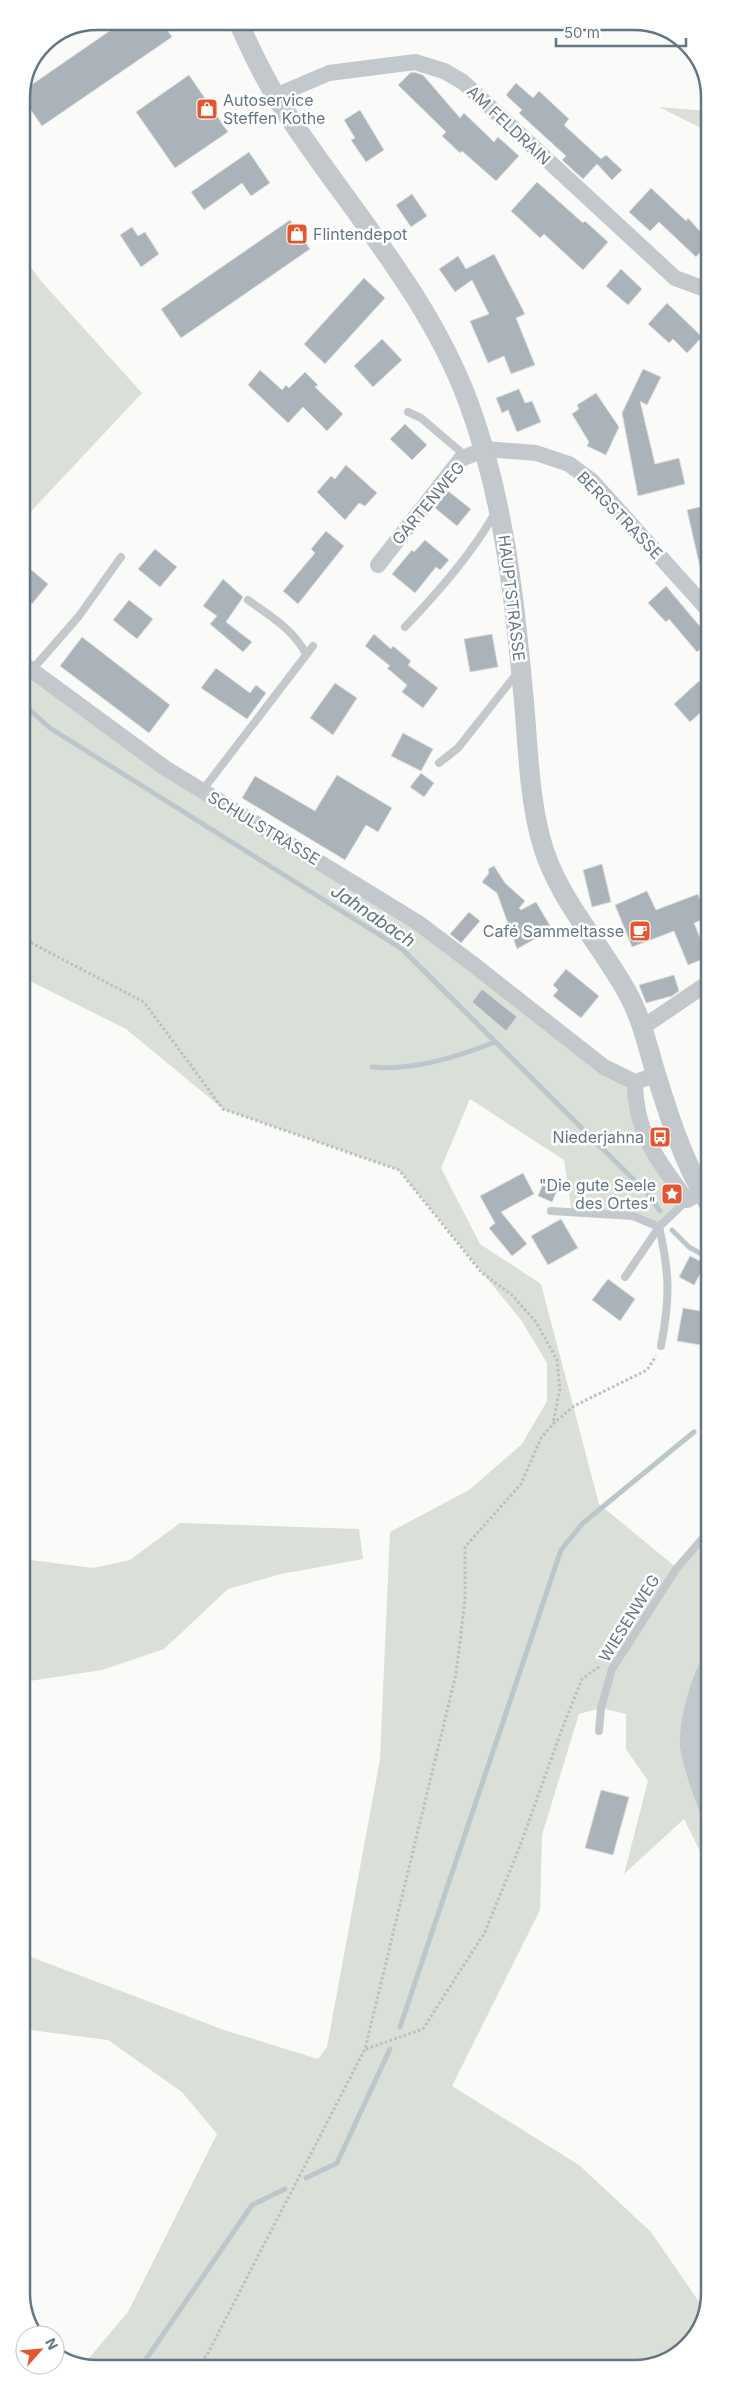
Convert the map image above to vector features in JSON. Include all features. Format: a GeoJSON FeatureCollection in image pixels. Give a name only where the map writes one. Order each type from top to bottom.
{"type":"FeatureCollection","features":[{"type":"Feature","properties":{"kind":"street","name":"HAUPTSTRASSE"},"geometry":{"type":"LineString","coordinates":[[242,30],[260,70],[275,96],[412,292],[448,354],[468,401],[476,453],[498,506],[502,525],[521,668],[533,796],[541,842],[562,892],[627,992],[643,1027],[656,1075],[701,1196]]}},
{"type":"Feature","properties":{"kind":"street","name":"AM FELDRAIN"},"geometry":{"type":"LineString","coordinates":[[275,96],[329,73],[376,66],[415,62],[444,71],[463,82],[675,278],[701,288]]}},
{"type":"Feature","properties":{"kind":"street","name":"GARTENWEG"},"geometry":{"type":"LineString","coordinates":[[378,564],[461,460],[476,453]]}},
{"type":"Feature","properties":{"kind":"street","name":"BERGSTRASSE"},"geometry":{"type":"LineString","coordinates":[[476,453],[536,453],[569,464],[592,481],[701,602]]}},
{"type":"Feature","properties":{"kind":"street","name":"SCHULSTRASSE"},"geometry":{"type":"LineString","coordinates":[[30,670],[166,768],[417,922],[604,1067],[634,1082]]}},
{"type":"Feature","properties":{"kind":"street"},"geometry":{"type":"LineString","coordinates":[[643,1027],[701,988]]}},
{"type":"Feature","properties":{"kind":"street"},"geometry":{"type":"LineString","coordinates":[[656,1075],[634,1082],[635,1106],[654,1157],[701,1196]]}},
{"type":"Feature","properties":{"kind":"street"},"geometry":{"type":"LineString","coordinates":[[701,1683],[694,1711],[690,1751],[701,1784]]}},
{"type":"Feature","properties":{"kind":"lane"},"geometry":{"type":"LineString","coordinates":[[408,412],[422,418],[476,453]]}},
{"type":"Feature","properties":{"kind":"lane"},"geometry":{"type":"LineString","coordinates":[[405,627],[440,589],[463,560],[498,506]]}},
{"type":"Feature","properties":{"kind":"lane"},"geometry":{"type":"LineString","coordinates":[[30,663],[79,616],[121,557]]}},
{"type":"Feature","properties":{"kind":"lane"},"geometry":{"type":"LineString","coordinates":[[248,600],[282,623],[300,643],[306,654]]}},
{"type":"Feature","properties":{"kind":"lane"},"geometry":{"type":"LineString","coordinates":[[202,790],[313,646]]}},
{"type":"Feature","properties":{"kind":"lane"},"geometry":{"type":"LineString","coordinates":[[439,763],[458,748],[521,668]]}},
{"type":"Feature","properties":{"kind":"lane"},"geometry":{"type":"LineString","coordinates":[[626,1277],[659,1227],[701,1196]]}},
{"type":"Feature","properties":{"kind":"lane"},"geometry":{"type":"LineString","coordinates":[[551,1211],[633,1216],[659,1227]]}},
{"type":"Feature","properties":{"kind":"lane"},"geometry":{"type":"LineString","coordinates":[[659,1227],[667,1264],[668,1307],[662,1346]]}},
{"type":"Feature","properties":{"kind":"lane","name":"WIESENWEG"},"geometry":{"type":"LineString","coordinates":[[599,1731],[601,1708],[612,1669],[677,1568],[701,1540]]}},
{"type":"Feature","properties":{"kind":"path"},"geometry":{"type":"LineString","coordinates":[[30,942],[144,1002],[223,1109],[399,1170],[481,1272],[512,1295],[536,1322],[556,1360],[560,1389],[553,1424]]}},
{"type":"Feature","properties":{"kind":"path"},"geometry":{"type":"LineString","coordinates":[[202,2360],[207,2356],[365,2049],[456,1674],[465,1600],[465,1546],[521,1484],[541,1438],[553,1424],[574,1406],[647,1370],[662,1346]]}},
{"type":"Feature","properties":{"kind":"path"},"geometry":{"type":"LineString","coordinates":[[365,2049],[422,2029],[486,1932],[582,1679],[624,1648]]}},
{"type":"Feature","properties":{"kind":"shaded area"},"geometry":{"type":"Polygon","coordinates":[[[659,107],[701,110],[701,128],[659,107]]]}},
{"type":"Feature","properties":{"kind":"shaded area"},"geometry":{"type":"Polygon","coordinates":[[[30,266],[41,281],[142,393],[30,512],[30,266]]]}},
{"type":"Feature","properties":{"kind":"shaded area"},"geometry":{"type":"Polygon","coordinates":[[[30,668],[304,852],[635,1082],[635,1106],[687,1200],[659,1227],[633,1216],[572,1213],[564,1160],[470,1099],[441,1168],[480,1244],[541,1284],[599,1504],[677,1568],[701,1540],[701,1853],[684,1819],[624,1874],[648,1781],[626,1749],[626,1714],[601,1708],[579,1714],[542,1835],[540,1910],[452,2086],[579,2165],[651,2232],[700,2303],[694,2323],[687,2334],[664,2353],[651,2358],[634,2360],[88,2359],[128,2312],[217,2134],[182,2092],[108,2040],[30,2030],[30,1957],[224,2030],[318,2059],[327,2047],[380,1759],[390,1532],[469,1490],[522,1444],[547,1401],[547,1363],[521,1320],[399,1170],[223,1109],[126,1029],[30,981],[30,668]]]}},
{"type":"Feature","properties":{"kind":"shaded area"},"geometry":{"type":"Polygon","coordinates":[[[180,1523],[359,1529],[363,1559],[281,1574],[228,1589],[164,1649],[102,1670],[30,1681],[30,1560],[93,1568],[130,1560],[180,1523]]]}},
{"type":"Feature","properties":{"kind":"building"},"geometry":{"type":"Polygon","coordinates":[[[111,30],[167,30],[172,37],[42,126],[30,109],[31,85],[111,30]]]}},
{"type":"Feature","properties":{"kind":"building"},"geometry":{"type":"Polygon","coordinates":[[[414,72],[423,75],[460,118],[464,113],[494,142],[498,137],[519,156],[496,181],[462,151],[460,153],[442,136],[446,132],[398,85],[410,73],[414,72]]]}},
{"type":"Feature","properties":{"kind":"building"},"geometry":{"type":"Polygon","coordinates":[[[189,75],[228,132],[175,168],[136,112],[189,75]]]}},
{"type":"Feature","properties":{"kind":"building"},"geometry":{"type":"Polygon","coordinates":[[[516,83],[533,98],[539,91],[569,119],[564,125],[601,159],[606,155],[622,170],[612,180],[597,164],[583,179],[562,160],[566,156],[519,113],[522,110],[506,95],[516,83]]]}},
{"type":"Feature","properties":{"kind":"building"},"geometry":{"type":"Polygon","coordinates":[[[360,110],[384,150],[366,162],[351,140],[355,138],[344,120],[360,110]]]}},
{"type":"Feature","properties":{"kind":"building"},"geometry":{"type":"Polygon","coordinates":[[[249,152],[270,183],[251,196],[242,183],[204,210],[191,192],[249,152]]]}},
{"type":"Feature","properties":{"kind":"building"},"geometry":{"type":"Polygon","coordinates":[[[537,182],[583,223],[585,221],[608,242],[583,270],[544,234],[540,238],[511,211],[537,182]]]}},
{"type":"Feature","properties":{"kind":"building"},"geometry":{"type":"Polygon","coordinates":[[[651,188],[686,221],[688,218],[701,232],[701,251],[696,257],[659,222],[650,231],[629,212],[651,188]]]}},
{"type":"Feature","properties":{"kind":"building"},"geometry":{"type":"Polygon","coordinates":[[[412,194],[427,216],[411,227],[396,205],[412,194]]]}},
{"type":"Feature","properties":{"kind":"building"},"geometry":{"type":"Polygon","coordinates":[[[290,220],[310,249],[181,338],[161,309],[290,220]]]}},
{"type":"Feature","properties":{"kind":"building"},"geometry":{"type":"Polygon","coordinates":[[[132,227],[138,236],[145,232],[159,254],[141,267],[120,235],[132,227]]]}},
{"type":"Feature","properties":{"kind":"building"},"geometry":{"type":"Polygon","coordinates":[[[494,254],[525,314],[516,318],[535,365],[511,374],[504,356],[488,363],[470,321],[489,314],[472,280],[455,292],[439,269],[458,256],[466,269],[494,254]]]}},
{"type":"Feature","properties":{"kind":"building"},"geometry":{"type":"Polygon","coordinates":[[[621,269],[642,289],[628,305],[606,286],[621,269]]]}},
{"type":"Feature","properties":{"kind":"building"},"geometry":{"type":"Polygon","coordinates":[[[364,278],[385,298],[325,364],[304,344],[364,278]]]}},
{"type":"Feature","properties":{"kind":"building"},"geometry":{"type":"Polygon","coordinates":[[[667,303],[701,338],[687,353],[673,339],[669,343],[648,324],[667,303]]]}},
{"type":"Feature","properties":{"kind":"building"},"geometry":{"type":"Polygon","coordinates":[[[382,339],[402,360],[373,387],[354,366],[382,339]]]}},
{"type":"Feature","properties":{"kind":"building"},"geometry":{"type":"Polygon","coordinates":[[[643,369],[661,377],[647,405],[640,401],[655,464],[679,458],[685,484],[638,496],[622,413],[643,369]]]}},
{"type":"Feature","properties":{"kind":"building"},"geometry":{"type":"Polygon","coordinates":[[[260,370],[282,390],[286,385],[289,388],[305,372],[318,385],[315,387],[343,414],[327,431],[303,407],[288,423],[248,385],[260,370]]]}},
{"type":"Feature","properties":{"kind":"building"},"geometry":{"type":"Polygon","coordinates":[[[519,389],[525,403],[532,401],[541,422],[517,432],[508,410],[502,413],[496,398],[519,389]]]}},
{"type":"Feature","properties":{"kind":"building"},"geometry":{"type":"Polygon","coordinates":[[[596,393],[619,427],[606,455],[587,446],[589,442],[572,414],[579,409],[577,405],[596,393]]]}},
{"type":"Feature","properties":{"kind":"building"},"geometry":{"type":"Polygon","coordinates":[[[405,424],[427,445],[412,460],[390,439],[405,424]]]}},
{"type":"Feature","properties":{"kind":"building"},"geometry":{"type":"Polygon","coordinates":[[[346,465],[377,493],[365,506],[359,503],[345,520],[317,492],[331,476],[335,479],[346,465]]]}},
{"type":"Feature","properties":{"kind":"building"},"geometry":{"type":"Polygon","coordinates":[[[448,491],[471,509],[457,526],[435,508],[448,491]]]}},
{"type":"Feature","properties":{"kind":"building"},"geometry":{"type":"Polygon","coordinates":[[[701,507],[701,572],[687,510],[701,507]]]}},
{"type":"Feature","properties":{"kind":"building"},"geometry":{"type":"Polygon","coordinates":[[[326,531],[344,546],[298,604],[283,591],[315,553],[311,549],[326,531]]]}},
{"type":"Feature","properties":{"kind":"building"},"geometry":{"type":"Polygon","coordinates":[[[425,540],[449,560],[440,570],[436,567],[415,593],[392,574],[412,550],[414,552],[425,540]]]}},
{"type":"Feature","properties":{"kind":"building"},"geometry":{"type":"Polygon","coordinates":[[[155,549],[177,567],[160,587],[138,569],[155,549]]]}},
{"type":"Feature","properties":{"kind":"building"},"geometry":{"type":"Polygon","coordinates":[[[30,569],[48,584],[32,604],[30,602],[30,569]]]}},
{"type":"Feature","properties":{"kind":"building"},"geometry":{"type":"Polygon","coordinates":[[[223,579],[243,597],[226,622],[252,642],[243,652],[210,624],[217,616],[203,606],[223,579]]]}},
{"type":"Feature","properties":{"kind":"building"},"geometry":{"type":"Polygon","coordinates":[[[666,586],[701,628],[701,649],[697,652],[669,619],[666,622],[648,603],[666,586]]]}},
{"type":"Feature","properties":{"kind":"building"},"geometry":{"type":"Polygon","coordinates":[[[129,600],[153,619],[137,639],[113,620],[129,600]]]}},
{"type":"Feature","properties":{"kind":"building"},"geometry":{"type":"Polygon","coordinates":[[[374,634],[391,649],[393,646],[411,661],[408,665],[438,688],[423,708],[402,692],[407,685],[387,668],[390,666],[365,646],[374,634]]]}},
{"type":"Feature","properties":{"kind":"building"},"geometry":{"type":"Polygon","coordinates":[[[492,634],[498,667],[470,672],[464,639],[492,634]]]}},
{"type":"Feature","properties":{"kind":"building"},"geometry":{"type":"Polygon","coordinates":[[[82,637],[170,705],[149,733],[60,666],[82,637]]]}},
{"type":"Feature","properties":{"kind":"building"},"geometry":{"type":"Polygon","coordinates":[[[216,668],[250,693],[256,685],[266,693],[247,719],[201,688],[216,668]]]}},
{"type":"Feature","properties":{"kind":"building"},"geometry":{"type":"Polygon","coordinates":[[[699,681],[701,683],[701,712],[690,722],[674,704],[699,681]]]}},
{"type":"Feature","properties":{"kind":"building"},"geometry":{"type":"Polygon","coordinates":[[[335,683],[357,698],[333,735],[310,718],[335,683]]]}},
{"type":"Feature","properties":{"kind":"building"},"geometry":{"type":"Polygon","coordinates":[[[403,733],[433,749],[421,771],[391,756],[403,733]]]}},
{"type":"Feature","properties":{"kind":"building"},"geometry":{"type":"Polygon","coordinates":[[[421,773],[434,783],[424,797],[410,787],[421,773]]]}},
{"type":"Feature","properties":{"kind":"building"},"geometry":{"type":"Polygon","coordinates":[[[337,775],[392,808],[378,832],[366,825],[345,860],[242,798],[255,776],[315,811],[337,775]]]}},
{"type":"Feature","properties":{"kind":"building"},"geometry":{"type":"Polygon","coordinates":[[[602,864],[611,902],[592,907],[583,870],[602,864]]]}},
{"type":"Feature","properties":{"kind":"building"},"geometry":{"type":"Polygon","coordinates":[[[494,866],[505,883],[525,901],[519,908],[521,910],[536,902],[552,929],[517,949],[497,893],[482,882],[489,873],[488,869],[494,866]]]}},
{"type":"Feature","properties":{"kind":"building"},"geometry":{"type":"Polygon","coordinates":[[[647,891],[656,910],[698,894],[701,902],[701,920],[694,923],[701,940],[701,960],[688,965],[674,931],[632,947],[615,905],[647,891]]]}},
{"type":"Feature","properties":{"kind":"building"},"geometry":{"type":"Polygon","coordinates":[[[469,912],[480,921],[461,943],[450,934],[469,912]]]}},
{"type":"Feature","properties":{"kind":"building"},"geometry":{"type":"Polygon","coordinates":[[[566,969],[599,996],[581,1018],[553,996],[558,990],[553,985],[566,969]]]}},
{"type":"Feature","properties":{"kind":"building"},"geometry":{"type":"Polygon","coordinates":[[[674,975],[679,991],[672,996],[646,1003],[639,985],[674,975]]]}},
{"type":"Feature","properties":{"kind":"building"},"geometry":{"type":"Polygon","coordinates":[[[482,989],[517,1017],[506,1031],[472,1002],[482,989]]]}},
{"type":"Feature","properties":{"kind":"building"},"geometry":{"type":"Polygon","coordinates":[[[523,1173],[534,1194],[501,1212],[527,1244],[512,1256],[489,1228],[495,1223],[480,1196],[523,1173]]]}},
{"type":"Feature","properties":{"kind":"building"},"geometry":{"type":"Polygon","coordinates":[[[544,1181],[558,1188],[552,1202],[538,1196],[544,1181]]]}},
{"type":"Feature","properties":{"kind":"building"},"geometry":{"type":"Polygon","coordinates":[[[561,1219],[578,1248],[548,1265],[531,1236],[561,1219]]]}},
{"type":"Feature","properties":{"kind":"building"},"geometry":{"type":"Polygon","coordinates":[[[690,1256],[701,1262],[701,1273],[694,1285],[679,1277],[690,1256]]]}},
{"type":"Feature","properties":{"kind":"building"},"geometry":{"type":"Polygon","coordinates":[[[608,1279],[635,1299],[620,1321],[592,1300],[608,1279]]]}},
{"type":"Feature","properties":{"kind":"building"},"geometry":{"type":"Polygon","coordinates":[[[683,1308],[701,1311],[701,1345],[677,1341],[683,1308]]]}},
{"type":"Feature","properties":{"kind":"building"},"geometry":{"type":"Polygon","coordinates":[[[601,1790],[629,1797],[613,1855],[585,1848],[601,1790]]]}},
{"type":"Feature","properties":{"kind":"waterway","name":"Jahnabach"},"geometry":{"type":"LineString","coordinates":[[30,710],[50,728],[402,949],[650,1196],[660,1211]]}},
{"type":"Feature","properties":{"kind":"waterway"},"geometry":{"type":"LineString","coordinates":[[372,1067],[403,1067],[435,1062],[495,1042]]}},
{"type":"Feature","properties":{"kind":"waterway"},"geometry":{"type":"LineString","coordinates":[[672,1230],[689,1247],[701,1254]]}},
{"type":"Feature","properties":{"kind":"waterway"},"geometry":{"type":"LineString","coordinates":[[400,2027],[561,1550],[583,1523],[694,1432]]}},
{"type":"Feature","properties":{"kind":"waterway"},"geometry":{"type":"LineString","coordinates":[[306,2178],[337,2163],[390,2049]]}},
{"type":"Feature","properties":{"kind":"waterway"},"geometry":{"type":"LineString","coordinates":[[145,2360],[252,2205],[285,2189]]}},
{"type":"Feature","properties":{"kind":"place","name":"Autoservice Steffen Kothe"},"geometry":{"type":"Point","coordinates":[207,109]}},
{"type":"Feature","properties":{"kind":"place","name":"Flintendepot"},"geometry":{"type":"Point","coordinates":[297,234]}},
{"type":"Feature","properties":{"kind":"place","name":"Café Sammeltasse"},"geometry":{"type":"Point","coordinates":[640,931]}},
{"type":"Feature","properties":{"kind":"place","name":"Niederjahna"},"geometry":{"type":"Point","coordinates":[660,1137]}},
{"type":"Feature","properties":{"kind":"place","name":"\"Die gute Seele des Ortes\""},"geometry":{"type":"Point","coordinates":[672,1194]}}]}
